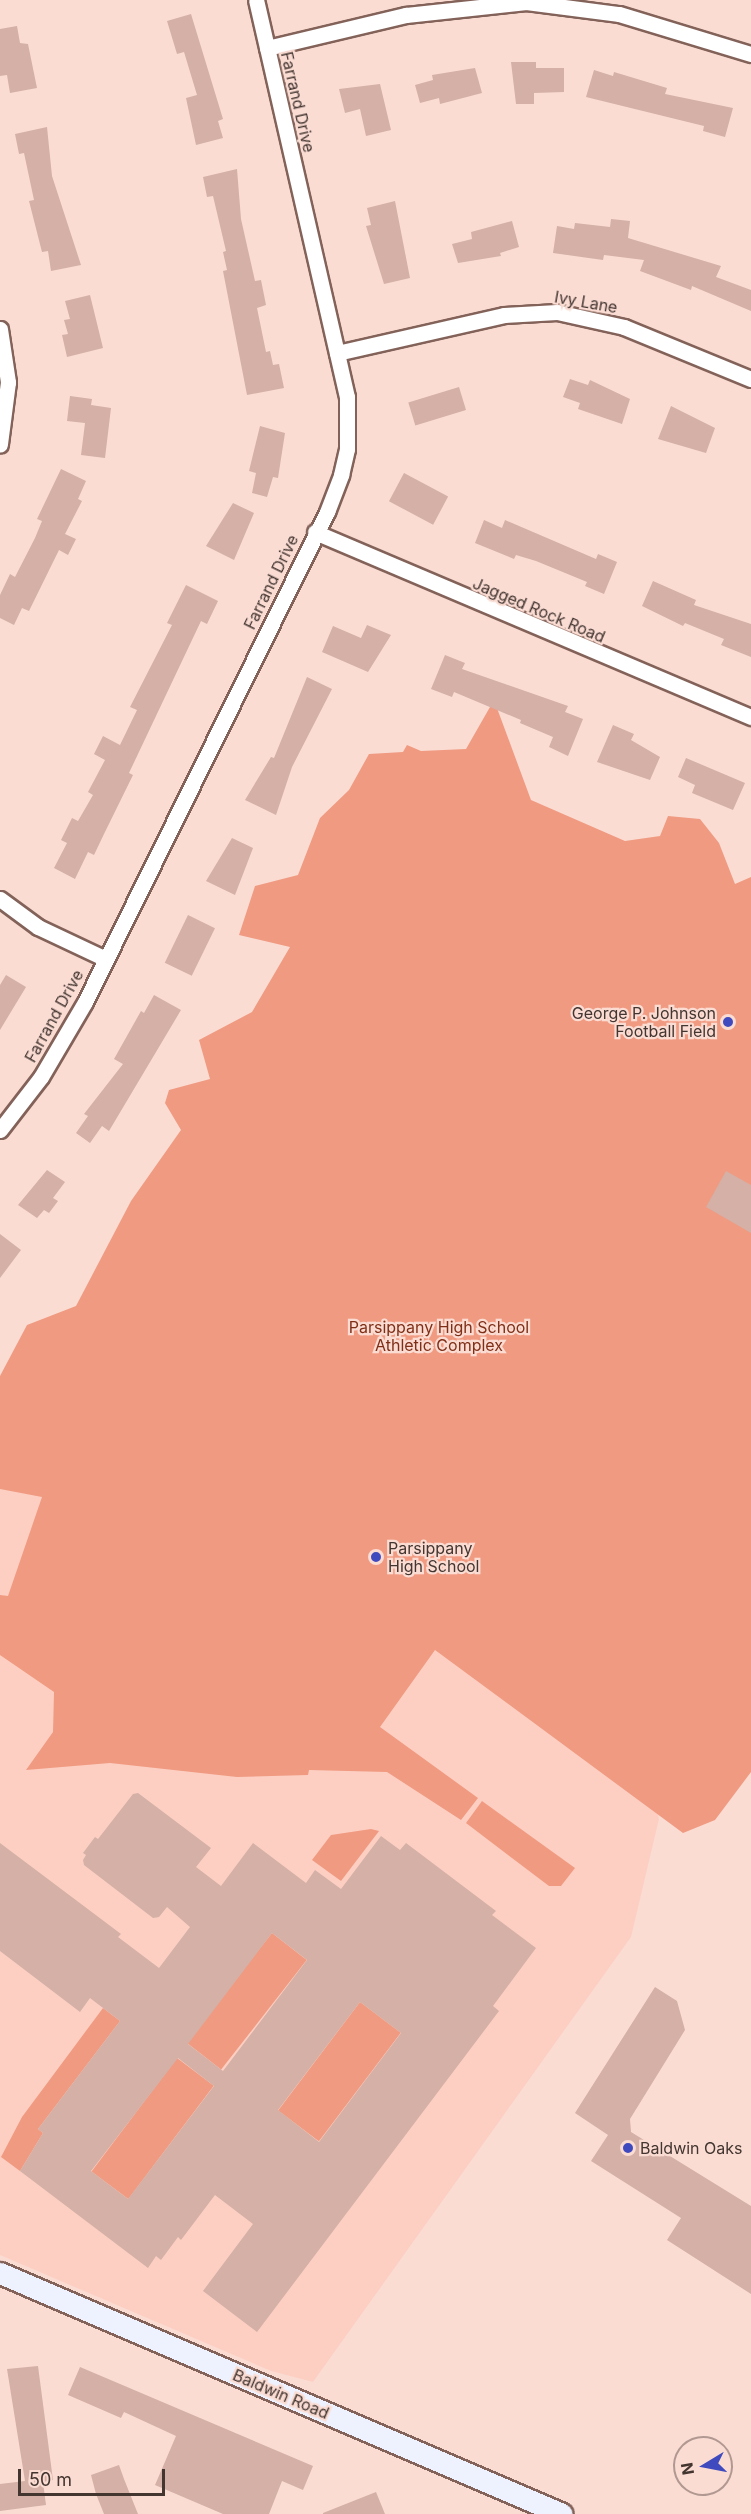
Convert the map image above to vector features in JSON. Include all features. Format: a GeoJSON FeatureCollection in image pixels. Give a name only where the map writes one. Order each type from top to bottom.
{"type":"FeatureCollection","features":[{"type":"Feature","properties":{"kind":"street","name":"Farrand Drive"},"geometry":{"type":"LineString","coordinates":[[0,1130],[41,1077],[106,959],[341,475],[347,448],[346,397],[256,0]]}},
{"type":"Feature","properties":{"kind":"street"},"geometry":{"type":"LineString","coordinates":[[267,48],[406,15],[526,2],[620,14],[751,54]]}},
{"type":"Feature","properties":{"kind":"street","name":"Ivy Lane"},"geometry":{"type":"LineString","coordinates":[[337,352],[504,315],[557,312],[624,327],[751,379]]}},
{"type":"Feature","properties":{"kind":"street"},"geometry":{"type":"LineString","coordinates":[[0,329],[8,382],[0,444]]}},
{"type":"Feature","properties":{"kind":"street","name":"Jagged Rock Road"},"geometry":{"type":"LineString","coordinates":[[315,532],[751,717]]}},
{"type":"Feature","properties":{"kind":"street"},"geometry":{"type":"LineString","coordinates":[[0,898],[38,927],[106,959]]}},
{"type":"Feature","properties":{"kind":"street","name":"Baldwin Road"},"geometry":{"type":"LineString","coordinates":[[0,2273],[562,2514]]}},
{"type":"Feature","properties":{"kind":"shaded area","name":"Parsippany High School"},"geometry":{"type":"Polygon","coordinates":[[[407,745],[659,1819],[631,1937],[313,2382],[271,2371],[0,2255],[0,1427],[114,1282],[407,745]]]}},
{"type":"Feature","properties":{"kind":"green space","name":"Parsippany High School Athletic Complex"},"geometry":{"type":"Polygon","coordinates":[[[494,700],[531,800],[625,841],[660,836],[668,816],[700,819],[719,843],[735,884],[751,877],[751,1772],[715,1820],[683,1833],[435,1650],[380,1727],[478,1798],[461,1820],[387,1772],[309,1770],[308,1775],[237,1777],[110,1763],[26,1770],[53,1732],[54,1692],[0,1655],[0,1595],[8,1596],[42,1497],[0,1489],[0,1376],[27,1325],[76,1306],[131,1201],[181,1130],[165,1103],[169,1090],[210,1079],[199,1040],[252,1012],[290,947],[239,935],[255,886],[298,875],[320,818],[349,790],[369,754],[403,752],[407,745],[421,751],[466,749],[494,700]]]}},
{"type":"Feature","properties":{"kind":"green space"},"geometry":{"type":"Polygon","coordinates":[[[482,1801],[575,1868],[561,1886],[549,1886],[466,1823],[482,1801]]]}},
{"type":"Feature","properties":{"kind":"green space"},"geometry":{"type":"Polygon","coordinates":[[[371,1829],[379,1831],[341,1881],[312,1860],[331,1835],[371,1829]]]}},
{"type":"Feature","properties":{"kind":"green space"},"geometry":{"type":"Polygon","coordinates":[[[272,1933],[307,1960],[221,2070],[186,2043],[272,1933]]]}},
{"type":"Feature","properties":{"kind":"green space"},"geometry":{"type":"Polygon","coordinates":[[[360,2002],[401,2033],[319,2141],[278,2111],[360,2002]]]}},
{"type":"Feature","properties":{"kind":"green space"},"geometry":{"type":"Polygon","coordinates":[[[103,2008],[120,2021],[38,2129],[43,2133],[20,2171],[1,2157],[22,2117],[103,2008]]]}},
{"type":"Feature","properties":{"kind":"green space"},"geometry":{"type":"Polygon","coordinates":[[[177,2058],[214,2086],[128,2199],[92,2171],[177,2058]]]}},
{"type":"Feature","properties":{"kind":"building"},"geometry":{"type":"Polygon","coordinates":[[[191,14],[223,119],[218,121],[223,138],[196,145],[186,98],[197,95],[184,52],[177,54],[167,21],[191,14]]]}},
{"type":"Feature","properties":{"kind":"building"},"geometry":{"type":"Polygon","coordinates":[[[17,26],[20,43],[28,44],[37,88],[10,93],[7,75],[0,76],[0,29],[17,26]]]}},
{"type":"Feature","properties":{"kind":"building"},"geometry":{"type":"Polygon","coordinates":[[[511,62],[536,62],[536,68],[564,68],[564,92],[534,93],[534,104],[516,104],[511,62]]]}},
{"type":"Feature","properties":{"kind":"building"},"geometry":{"type":"Polygon","coordinates":[[[475,68],[482,93],[440,104],[439,98],[420,103],[415,85],[433,80],[432,75],[475,68]]]}},
{"type":"Feature","properties":{"kind":"building"},"geometry":{"type":"Polygon","coordinates":[[[594,70],[613,76],[614,72],[667,88],[665,94],[733,108],[725,137],[703,131],[704,126],[586,97],[594,70]]]}},
{"type":"Feature","properties":{"kind":"building"},"geometry":{"type":"Polygon","coordinates":[[[380,84],[391,130],[366,136],[360,109],[345,113],[339,89],[380,84]]]}},
{"type":"Feature","properties":{"kind":"building"},"geometry":{"type":"Polygon","coordinates":[[[47,127],[52,176],[81,265],[51,271],[48,251],[42,252],[29,201],[34,200],[24,153],[19,154],[15,134],[47,127]]]}},
{"type":"Feature","properties":{"kind":"building"},"geometry":{"type":"Polygon","coordinates":[[[237,169],[241,219],[255,281],[261,280],[266,305],[257,308],[266,352],[270,351],[273,365],[279,364],[284,388],[247,395],[223,271],[227,270],[223,252],[226,251],[213,196],[207,197],[203,177],[237,169]]]}},
{"type":"Feature","properties":{"kind":"building"},"geometry":{"type":"Polygon","coordinates":[[[395,201],[410,278],[384,284],[366,226],[371,225],[367,208],[395,201]]]}},
{"type":"Feature","properties":{"kind":"building"},"geometry":{"type":"Polygon","coordinates":[[[611,219],[630,221],[628,238],[721,266],[716,277],[751,290],[751,311],[692,286],[691,290],[640,271],[644,260],[604,255],[603,260],[553,253],[557,226],[574,229],[575,223],[610,227],[611,219]]]}},
{"type":"Feature","properties":{"kind":"building"},"geometry":{"type":"Polygon","coordinates":[[[512,221],[519,247],[500,253],[501,256],[458,263],[452,244],[472,239],[471,232],[512,221]]]}},
{"type":"Feature","properties":{"kind":"building"},"geometry":{"type":"Polygon","coordinates":[[[90,295],[103,348],[67,357],[62,335],[68,334],[64,320],[70,319],[65,301],[90,295]]]}},
{"type":"Feature","properties":{"kind":"building"},"geometry":{"type":"Polygon","coordinates":[[[570,379],[588,385],[590,380],[630,399],[622,424],[578,409],[580,403],[563,397],[570,379]]]}},
{"type":"Feature","properties":{"kind":"building"},"geometry":{"type":"Polygon","coordinates":[[[459,387],[466,410],[415,425],[408,402],[459,387]]]}},
{"type":"Feature","properties":{"kind":"building"},"geometry":{"type":"Polygon","coordinates":[[[70,396],[92,399],[91,405],[111,408],[105,458],[81,455],[85,423],[67,421],[70,396]]]}},
{"type":"Feature","properties":{"kind":"building"},"geometry":{"type":"Polygon","coordinates":[[[671,406],[715,428],[706,453],[658,439],[671,406]]]}},
{"type":"Feature","properties":{"kind":"building"},"geometry":{"type":"Polygon","coordinates":[[[260,426],[285,433],[278,478],[273,477],[267,497],[252,493],[256,473],[249,471],[260,426]]]}},
{"type":"Feature","properties":{"kind":"building"},"geometry":{"type":"Polygon","coordinates":[[[61,469],[86,481],[78,499],[82,501],[65,534],[76,539],[68,555],[59,550],[29,611],[22,608],[14,625],[0,618],[0,595],[10,574],[15,577],[35,538],[42,521],[37,519],[61,469]]]}},
{"type":"Feature","properties":{"kind":"building"},"geometry":{"type":"Polygon","coordinates":[[[404,473],[448,496],[433,525],[389,501],[404,473]]]}},
{"type":"Feature","properties":{"kind":"building"},"geometry":{"type":"Polygon","coordinates":[[[233,503],[254,513],[234,560],[206,546],[233,503]]]}},
{"type":"Feature","properties":{"kind":"building"},"geometry":{"type":"Polygon","coordinates":[[[484,520],[502,528],[505,520],[596,559],[598,554],[617,562],[604,594],[585,586],[587,582],[536,561],[516,555],[514,559],[475,543],[484,520]]]}},
{"type":"Feature","properties":{"kind":"building"},"geometry":{"type":"Polygon","coordinates":[[[653,581],[696,600],[694,605],[751,624],[751,657],[721,645],[724,639],[685,623],[683,626],[642,606],[653,581]]]}},
{"type":"Feature","properties":{"kind":"building"},"geometry":{"type":"Polygon","coordinates":[[[186,585],[218,601],[207,624],[201,621],[129,773],[133,775],[94,855],[88,852],[75,879],[54,868],[67,843],[61,840],[72,818],[78,821],[93,795],[88,792],[105,760],[94,754],[103,736],[120,745],[137,710],[130,707],[172,625],[167,623],[186,585]]]}},
{"type":"Feature","properties":{"kind":"building"},"geometry":{"type":"Polygon","coordinates":[[[367,625],[391,635],[368,672],[322,652],[333,626],[361,638],[367,625]]]}},
{"type":"Feature","properties":{"kind":"building"},"geometry":{"type":"Polygon","coordinates":[[[445,655],[465,663],[462,669],[568,706],[565,712],[583,719],[568,756],[549,747],[553,737],[520,723],[521,720],[454,692],[452,697],[431,689],[445,655]]]}},
{"type":"Feature","properties":{"kind":"building"},"geometry":{"type":"Polygon","coordinates":[[[307,677],[332,689],[292,767],[276,815],[245,800],[271,757],[274,758],[307,677]]]}},
{"type":"Feature","properties":{"kind":"building"},"geometry":{"type":"Polygon","coordinates":[[[613,725],[634,734],[631,740],[660,757],[650,780],[597,762],[613,725]]]}},
{"type":"Feature","properties":{"kind":"building"},"geometry":{"type":"Polygon","coordinates":[[[686,758],[745,783],[733,810],[692,793],[695,785],[678,777],[686,758]]]}},
{"type":"Feature","properties":{"kind":"building"},"geometry":{"type":"Polygon","coordinates":[[[232,838],[253,848],[235,895],[206,881],[232,838]]]}},
{"type":"Feature","properties":{"kind":"building"},"geometry":{"type":"Polygon","coordinates":[[[188,915],[215,928],[192,976],[165,963],[188,915]]]}},
{"type":"Feature","properties":{"kind":"building"},"geometry":{"type":"Polygon","coordinates":[[[6,975],[26,987],[0,1030],[0,985],[6,975]]]}},
{"type":"Feature","properties":{"kind":"building"},"geometry":{"type":"Polygon","coordinates":[[[154,995],[181,1010],[109,1131],[102,1126],[90,1143],[76,1133],[88,1116],[84,1114],[123,1064],[114,1059],[141,1011],[144,1013],[154,995]]]}},
{"type":"Feature","properties":{"kind":"building"},"geometry":{"type":"Polygon","coordinates":[[[47,1170],[65,1182],[53,1198],[58,1201],[49,1213],[44,1210],[37,1218],[18,1205],[47,1170]]]}},
{"type":"Feature","properties":{"kind":"building"},"geometry":{"type":"Polygon","coordinates":[[[726,1171],[751,1185],[751,1233],[706,1207],[726,1171]]]}},
{"type":"Feature","properties":{"kind":"building"},"geometry":{"type":"Polygon","coordinates":[[[0,1234],[21,1250],[0,1278],[0,1234]]]}},
{"type":"Feature","properties":{"kind":"building"},"geometry":{"type":"Polygon","coordinates":[[[138,1793],[211,1848],[196,1867],[221,1886],[253,1843],[306,1883],[315,1870],[341,1889],[381,1836],[400,1850],[406,1843],[496,1911],[492,1915],[536,1948],[493,2006],[499,2011],[257,2332],[203,2291],[253,2224],[215,2195],[181,2240],[178,2237],[161,2260],[156,2256],[148,2268],[20,2171],[43,2133],[38,2129],[120,2021],[90,1998],[80,2012],[0,1951],[0,1843],[121,1934],[118,1937],[159,1968],[190,1927],[167,1907],[159,1917],[153,1918],[84,1865],[83,1860],[86,1855],[83,1853],[95,1837],[98,1839],[133,1794],[138,1793]],[[272,1933],[188,2044],[223,2071],[307,1960],[272,1933]],[[360,2002],[278,2110],[319,2142],[401,2033],[360,2002]],[[178,2058],[91,2171],[128,2199],[214,2086],[178,2058]]]}},
{"type":"Feature","properties":{"kind":"building","name":"Baldwin Oaks"},"geometry":{"type":"Polygon","coordinates":[[[655,1987],[677,2001],[685,2030],[630,2119],[631,2132],[751,2206],[751,2294],[667,2240],[681,2218],[591,2161],[608,2135],[575,2113],[655,1987]]]}},
{"type":"Feature","properties":{"kind":"building"},"geometry":{"type":"Polygon","coordinates":[[[38,2366],[53,2480],[43,2482],[46,2505],[0,2511],[0,2484],[25,2481],[7,2369],[38,2366]]]}},
{"type":"Feature","properties":{"kind":"building"},"geometry":{"type":"Polygon","coordinates":[[[80,2367],[313,2466],[303,2490],[282,2481],[269,2514],[223,2514],[155,2485],[176,2436],[124,2412],[121,2418],[68,2395],[80,2367]]]}},
{"type":"Feature","properties":{"kind":"building"},"geometry":{"type":"Polygon","coordinates":[[[119,2465],[138,2514],[104,2514],[96,2494],[91,2475],[119,2465]]]}},
{"type":"Feature","properties":{"kind":"building"},"geometry":{"type":"Polygon","coordinates":[[[376,2492],[385,2514],[323,2514],[323,2513],[376,2492]]]}},
{"type":"Feature","properties":{"kind":"place","name":"George P. Johnson Football Field"},"geometry":{"type":"Point","coordinates":[728,1022]}},
{"type":"Feature","properties":{"kind":"place","name":"Parsippany High School"},"geometry":{"type":"Point","coordinates":[376,1557]}},
{"type":"Feature","properties":{"kind":"place","name":"Baldwin Oaks"},"geometry":{"type":"Point","coordinates":[628,2148]}}]}
